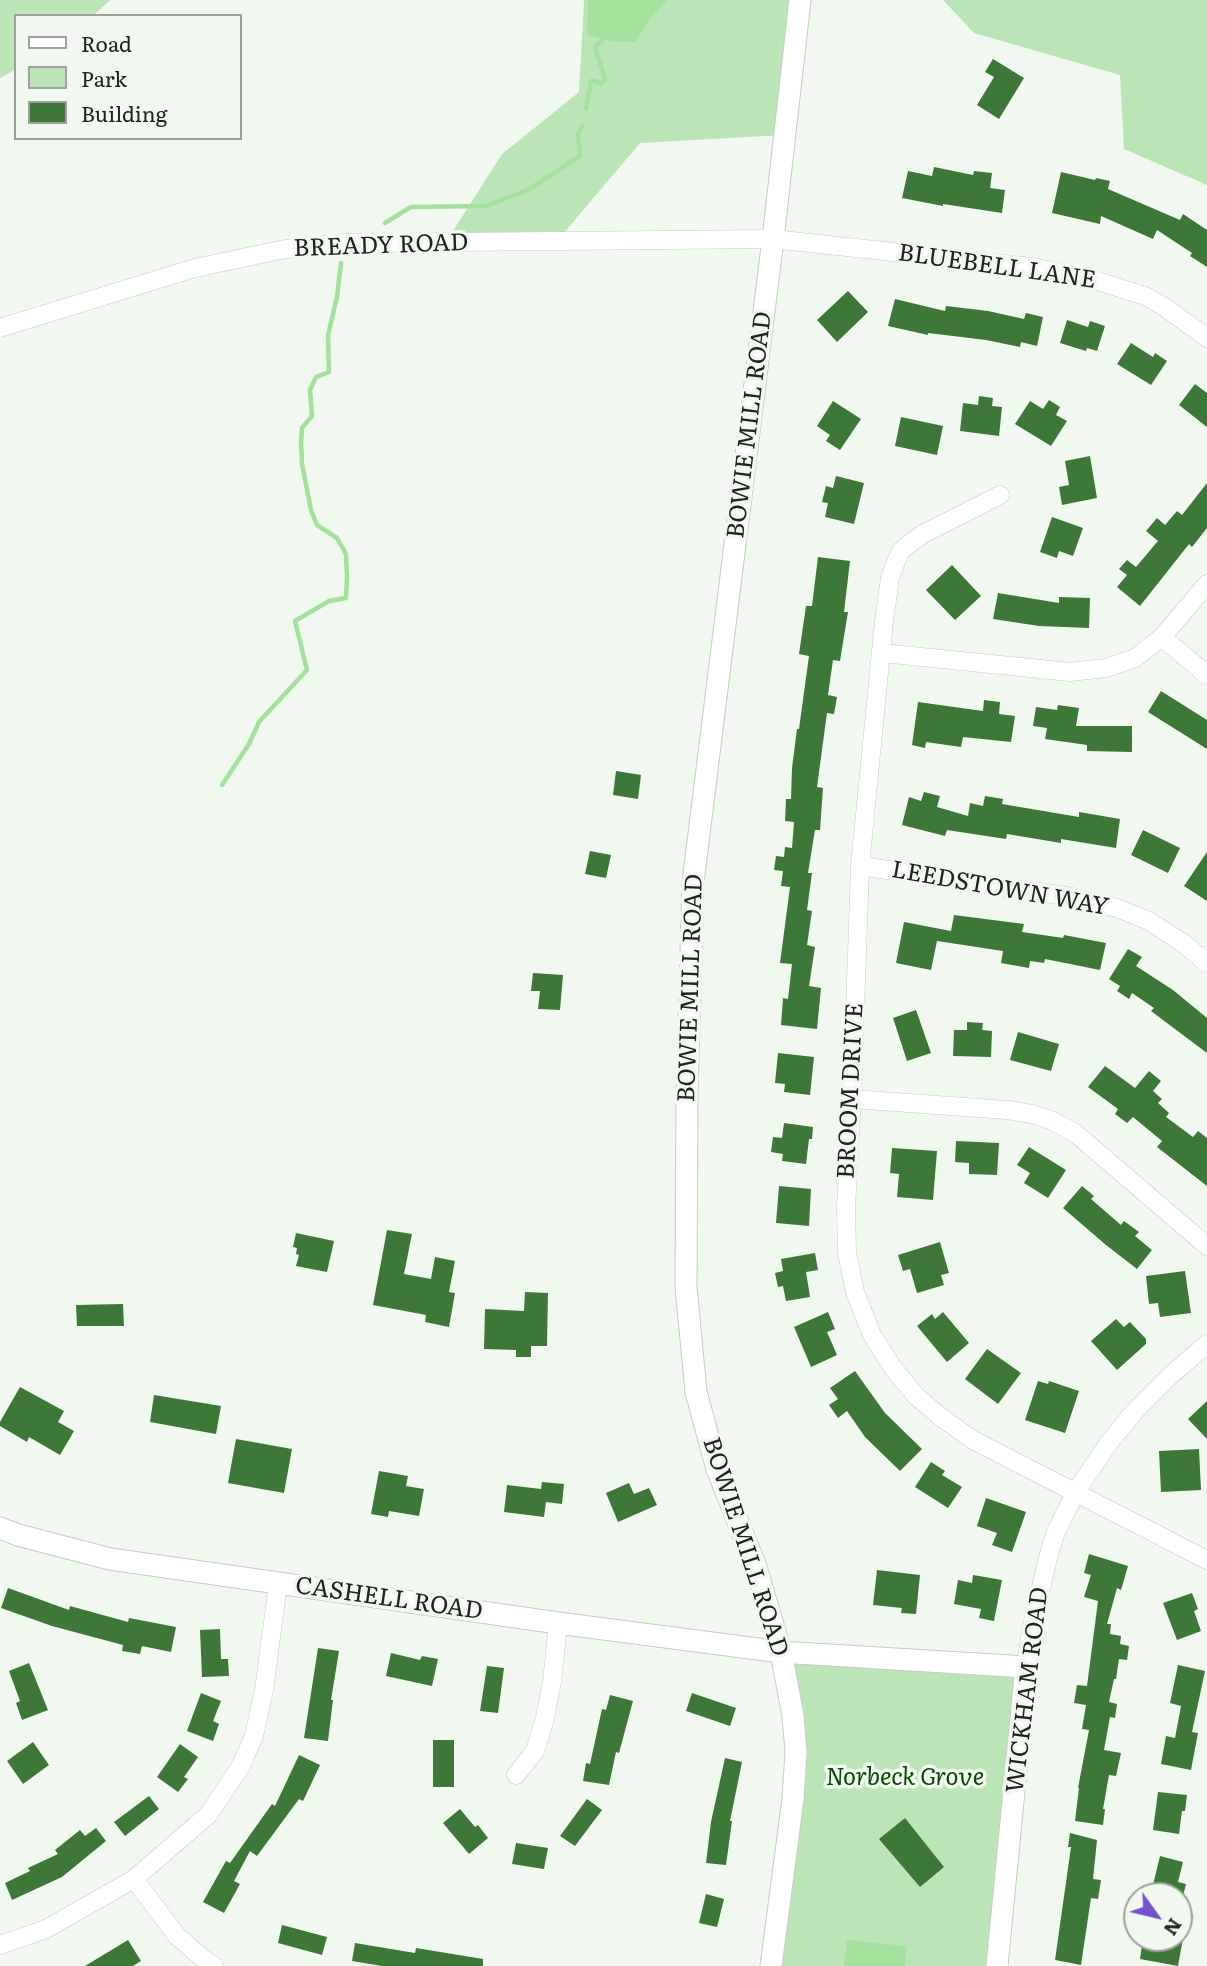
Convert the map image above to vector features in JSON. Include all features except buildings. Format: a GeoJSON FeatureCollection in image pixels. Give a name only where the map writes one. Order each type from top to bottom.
{"type":"FeatureCollection","features":[{"type":"Feature","properties":{"kind":"street","name":"BOWIE MILL ROAD"},"geometry":{"type":"LineString","coordinates":[[771,1966],[793,1798],[796,1752],[793,1716],[781,1652],[756,1567],[717,1469],[696,1392],[686,1287],[687,1094],[693,883],[800,0]]}},
{"type":"Feature","properties":{"kind":"street","name":"BREADY ROAD"},"geometry":{"type":"LineString","coordinates":[[0,328],[195,268],[285,249],[351,243],[773,239]]}},
{"type":"Feature","properties":{"kind":"street","name":"BLUEBELL LANE"},"geometry":{"type":"LineString","coordinates":[[773,239],[1032,267],[1088,278],[1145,296],[1207,338]]}},
{"type":"Feature","properties":{"kind":"street","name":"BROOM DRIVE"},"geometry":{"type":"LineString","coordinates":[[1000,495],[923,534],[902,551],[890,578],[860,866],[846,1207],[847,1253],[855,1292],[872,1335],[893,1368],[916,1396],[942,1419],[973,1440],[1207,1560]]}},
{"type":"Feature","properties":{"kind":"street"},"geometry":{"type":"LineString","coordinates":[[882,653],[1070,672],[1106,668],[1135,657],[1162,637],[1207,584]]}},
{"type":"Feature","properties":{"kind":"street"},"geometry":{"type":"LineString","coordinates":[[1162,637],[1207,674]]}},
{"type":"Feature","properties":{"kind":"street","name":"LEEDSTOWN WAY"},"geometry":{"type":"LineString","coordinates":[[860,866],[1067,896],[1117,908],[1149,921],[1207,963]]}},
{"type":"Feature","properties":{"kind":"street"},"geometry":{"type":"LineString","coordinates":[[852,1099],[1007,1110],[1053,1121],[1075,1133],[1207,1246]]}},
{"type":"Feature","properties":{"kind":"street","name":"WICKHAM ROAD"},"geometry":{"type":"LineString","coordinates":[[996,1966],[1031,1630],[1056,1532],[1075,1493],[1108,1444],[1134,1412],[1207,1344]]}},
{"type":"Feature","properties":{"kind":"street","name":"CASHELL ROAD"},"geometry":{"type":"LineString","coordinates":[[0,1528],[110,1559],[558,1623],[781,1652],[1026,1667]]}},
{"type":"Feature","properties":{"kind":"street"},"geometry":{"type":"LineString","coordinates":[[0,1945],[46,1929],[134,1878],[208,1815],[242,1766],[254,1736],[264,1690],[278,1584]]}},
{"type":"Feature","properties":{"kind":"street"},"geometry":{"type":"LineString","coordinates":[[516,1775],[535,1751],[544,1722],[552,1682],[558,1623]]}},
{"type":"Feature","properties":{"kind":"street"},"geometry":{"type":"LineString","coordinates":[[980,1664],[1001,1676],[1011,1686],[1022,1708]]}},
{"type":"Feature","properties":{"kind":"street"},"geometry":{"type":"LineString","coordinates":[[134,1878],[177,1936],[214,1966]]}},
{"type":"Feature","properties":{"kind":"green space"},"geometry":{"type":"Polygon","coordinates":[[[0,0],[110,0],[95,14],[14,14],[14,70],[0,78],[0,0]]]}},
{"type":"Feature","properties":{"kind":"green space"},"geometry":{"type":"Polygon","coordinates":[[[584,0],[800,0],[784,135],[640,143],[557,241],[446,242],[502,154],[579,92],[584,0]]]}},
{"type":"Feature","properties":{"kind":"green space"},"geometry":{"type":"Polygon","coordinates":[[[943,0],[1207,0],[1207,185],[1124,149],[1120,75],[974,33],[943,0]]]}},
{"type":"Feature","properties":{"kind":"green space","name":"Norbeck Grove"},"geometry":{"type":"Polygon","coordinates":[[[781,1652],[1026,1667],[997,1966],[771,1966],[793,1799],[781,1652]]]}},
{"type":"Feature","properties":{"kind":"shaded area"},"geometry":{"type":"Polygon","coordinates":[[[588,0],[667,0],[651,17],[635,42],[611,41],[587,35],[588,0]]]}},
{"type":"Feature","properties":{"kind":"shaded area"},"geometry":{"type":"Polygon","coordinates":[[[847,1940],[906,1946],[905,1966],[844,1966],[847,1940]]]}},
{"type":"Feature","properties":{"kind":"waterway"},"geometry":{"type":"LineString","coordinates":[[586,109],[591,81],[601,84],[605,79],[595,47],[606,36]]}},
{"type":"Feature","properties":{"kind":"waterway"},"geometry":{"type":"LineString","coordinates":[[385,223],[411,207],[486,206],[528,190],[580,156],[578,134],[582,126]]}},
{"type":"Feature","properties":{"kind":"waterway"},"geometry":{"type":"LineString","coordinates":[[222,785],[249,744],[259,722],[307,670],[295,621],[329,601],[346,598],[346,554],[337,538],[317,525],[311,510],[302,464],[301,442],[302,428],[312,416],[310,390],[316,377],[329,372],[328,335],[337,297],[341,263]]}}]}
